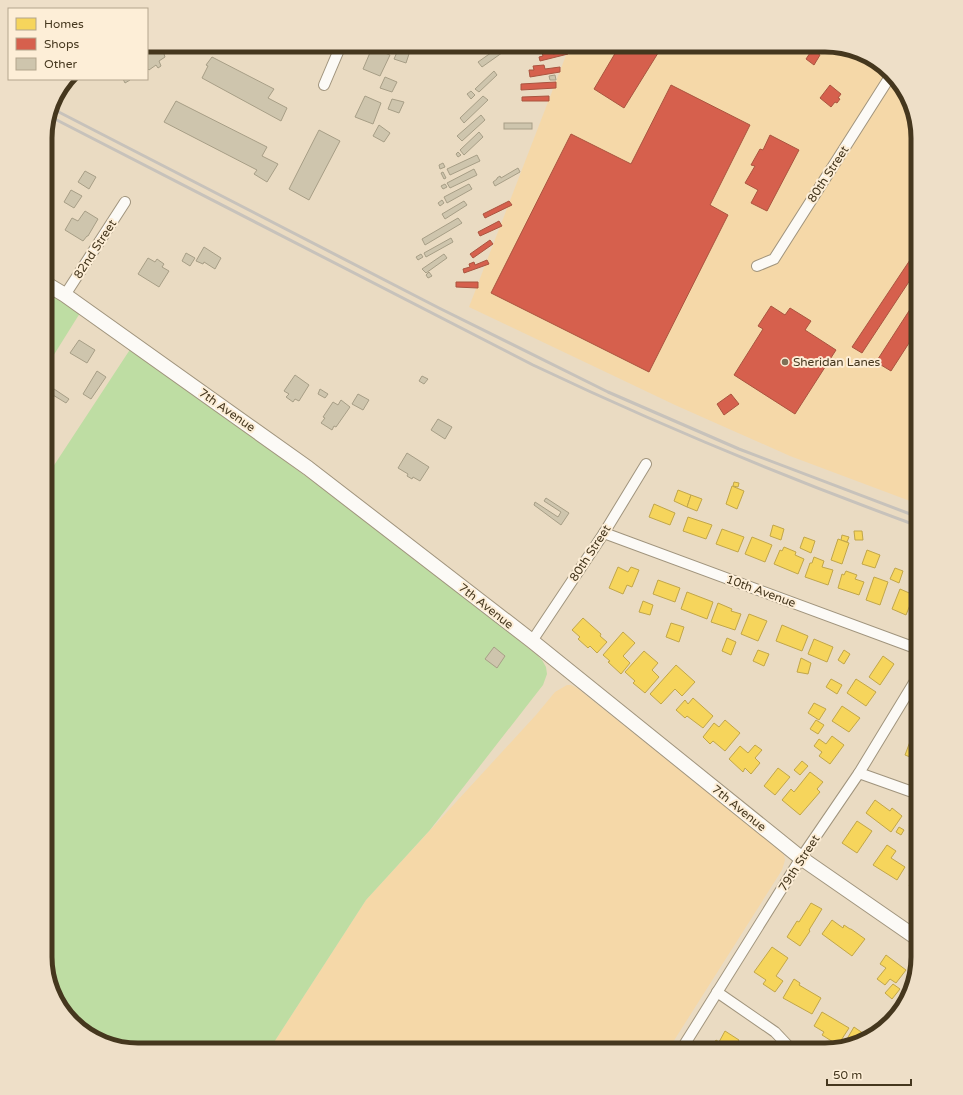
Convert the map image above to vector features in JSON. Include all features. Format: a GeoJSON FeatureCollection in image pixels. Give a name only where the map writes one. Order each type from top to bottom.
{"type":"FeatureCollection","features":[{"type":"Feature","properties":{"kind":"street"},"geometry":{"type":"LineString","coordinates":[[324,85],[338,52]]}},
{"type":"Feature","properties":{"kind":"street","name":"80th Street"},"geometry":{"type":"LineString","coordinates":[[757,266],[774,259],[888,80]]}},
{"type":"Feature","properties":{"kind":"street","name":"82nd Street"},"geometry":{"type":"LineString","coordinates":[[65,295],[125,202]]}},
{"type":"Feature","properties":{"kind":"street","name":"7th Avenue"},"geometry":{"type":"LineString","coordinates":[[52,287],[308,468],[532,641],[801,858],[911,934]]}},
{"type":"Feature","properties":{"kind":"street","name":"80th Street"},"geometry":{"type":"LineString","coordinates":[[532,641],[604,533],[646,464]]}},
{"type":"Feature","properties":{"kind":"street","name":"10th Avenue"},"geometry":{"type":"LineString","coordinates":[[604,533],[911,647]]}},
{"type":"Feature","properties":{"kind":"street","name":"79th Street"},"geometry":{"type":"LineString","coordinates":[[684,1043],[801,858],[860,773],[911,688]]}},
{"type":"Feature","properties":{"kind":"street"},"geometry":{"type":"LineString","coordinates":[[860,773],[911,791]]}},
{"type":"Feature","properties":{"kind":"street"},"geometry":{"type":"LineString","coordinates":[[717,992],[775,1032],[785,1043]]}},
{"type":"Feature","properties":{"kind":"shaded area"},"geometry":{"type":"Polygon","coordinates":[[[567,52],[831,52],[847,55],[863,61],[886,77],[893,86],[902,100],[910,127],[911,501],[790,456],[675,405],[469,307],[567,52]]]}},
{"type":"Feature","properties":{"kind":"shaded area"},"geometry":{"type":"Polygon","coordinates":[[[567,685],[577,688],[779,849],[784,855],[785,860],[782,870],[672,1043],[274,1043],[366,900],[536,715],[555,692],[567,685]]]}},
{"type":"Feature","properties":{"kind":"green space"},"geometry":{"type":"Polygon","coordinates":[[[52,294],[80,313],[52,358],[52,294]]]}},
{"type":"Feature","properties":{"kind":"green space"},"geometry":{"type":"Polygon","coordinates":[[[131,348],[397,543],[537,655],[546,667],[547,674],[543,685],[430,830],[366,900],[274,1043],[132,1043],[121,1041],[100,1034],[77,1018],[64,1000],[57,985],[52,963],[52,468],[131,348]]]}},
{"type":"Feature","properties":{"kind":"building: Homes"},"geometry":{"type":"Polygon","coordinates":[[[734,482],[739,483],[738,487],[733,486],[734,482]]]}},
{"type":"Feature","properties":{"kind":"building: Homes"},"geometry":{"type":"Polygon","coordinates":[[[732,486],[744,491],[737,509],[726,504],[732,486]]]}},
{"type":"Feature","properties":{"kind":"building: Homes"},"geometry":{"type":"Polygon","coordinates":[[[678,490],[691,495],[687,507],[674,501],[678,490]]]}},
{"type":"Feature","properties":{"kind":"building: Homes"},"geometry":{"type":"Polygon","coordinates":[[[691,495],[702,499],[697,511],[687,507],[691,495]]]}},
{"type":"Feature","properties":{"kind":"building: Homes"},"geometry":{"type":"Polygon","coordinates":[[[654,504],[675,513],[670,525],[649,517],[654,504]]]}},
{"type":"Feature","properties":{"kind":"building: Homes"},"geometry":{"type":"Polygon","coordinates":[[[688,517],[712,525],[706,539],[683,531],[688,517]]]}},
{"type":"Feature","properties":{"kind":"building: Homes"},"geometry":{"type":"Polygon","coordinates":[[[773,525],[784,529],[781,540],[770,536],[773,525]]]}},
{"type":"Feature","properties":{"kind":"building: Homes"},"geometry":{"type":"Polygon","coordinates":[[[722,529],[744,537],[738,552],[716,544],[722,529]]]}},
{"type":"Feature","properties":{"kind":"building: Homes"},"geometry":{"type":"Polygon","coordinates":[[[854,531],[862,531],[863,540],[855,540],[854,531]]]}},
{"type":"Feature","properties":{"kind":"building: Homes"},"geometry":{"type":"Polygon","coordinates":[[[842,535],[849,537],[847,542],[841,540],[842,535]]]}},
{"type":"Feature","properties":{"kind":"building: Homes"},"geometry":{"type":"Polygon","coordinates":[[[752,537],[772,545],[765,562],[745,554],[752,537]]]}},
{"type":"Feature","properties":{"kind":"building: Homes"},"geometry":{"type":"Polygon","coordinates":[[[804,537],[815,541],[811,553],[800,548],[804,537]]]}},
{"type":"Feature","properties":{"kind":"building: Homes"},"geometry":{"type":"Polygon","coordinates":[[[838,539],[849,543],[842,564],[831,560],[838,539]]]}},
{"type":"Feature","properties":{"kind":"building: Homes"},"geometry":{"type":"Polygon","coordinates":[[[784,547],[796,552],[795,555],[804,559],[798,574],[774,564],[780,550],[782,551],[784,547]]]}},
{"type":"Feature","properties":{"kind":"building: Homes"},"geometry":{"type":"Polygon","coordinates":[[[867,550],[880,555],[875,568],[862,564],[867,550]]]}},
{"type":"Feature","properties":{"kind":"building: Homes"},"geometry":{"type":"Polygon","coordinates":[[[814,557],[824,561],[822,567],[833,570],[828,585],[805,577],[814,557]]]}},
{"type":"Feature","properties":{"kind":"building: Homes"},"geometry":{"type":"Polygon","coordinates":[[[618,567],[628,572],[631,567],[639,570],[632,587],[627,585],[623,594],[609,588],[618,567]]]}},
{"type":"Feature","properties":{"kind":"building: Homes"},"geometry":{"type":"Polygon","coordinates":[[[895,568],[903,571],[899,583],[890,579],[895,568]]]}},
{"type":"Feature","properties":{"kind":"building: Homes"},"geometry":{"type":"Polygon","coordinates":[[[846,571],[857,575],[855,579],[864,582],[859,595],[838,588],[842,574],[844,575],[846,571]]]}},
{"type":"Feature","properties":{"kind":"building: Homes"},"geometry":{"type":"Polygon","coordinates":[[[874,577],[888,582],[880,605],[866,600],[874,577]]]}},
{"type":"Feature","properties":{"kind":"building: Homes"},"geometry":{"type":"Polygon","coordinates":[[[658,580],[680,588],[675,602],[653,594],[658,580]]]}},
{"type":"Feature","properties":{"kind":"building: Homes"},"geometry":{"type":"Polygon","coordinates":[[[900,589],[911,594],[911,602],[906,615],[892,609],[900,589]]]}},
{"type":"Feature","properties":{"kind":"building: Homes"},"geometry":{"type":"Polygon","coordinates":[[[687,592],[713,602],[707,619],[681,609],[687,592]]]}},
{"type":"Feature","properties":{"kind":"building: Homes"},"geometry":{"type":"Polygon","coordinates":[[[643,601],[653,605],[650,615],[639,612],[643,601]]]}},
{"type":"Feature","properties":{"kind":"building: Homes"},"geometry":{"type":"Polygon","coordinates":[[[718,603],[732,609],[731,611],[741,614],[735,630],[711,622],[718,603]]]}},
{"type":"Feature","properties":{"kind":"building: Homes"},"geometry":{"type":"Polygon","coordinates":[[[749,614],[767,621],[758,641],[741,634],[749,614]]]}},
{"type":"Feature","properties":{"kind":"building: Homes"},"geometry":{"type":"Polygon","coordinates":[[[583,618],[601,634],[600,636],[607,642],[597,653],[590,646],[588,648],[578,639],[580,637],[572,630],[583,618]]]}},
{"type":"Feature","properties":{"kind":"building: Homes"},"geometry":{"type":"Polygon","coordinates":[[[671,623],[684,627],[679,642],[666,637],[671,623]]]}},
{"type":"Feature","properties":{"kind":"building: Homes"},"geometry":{"type":"Polygon","coordinates":[[[782,625],[808,636],[802,651],[776,641],[782,625]]]}},
{"type":"Feature","properties":{"kind":"building: Homes"},"geometry":{"type":"Polygon","coordinates":[[[623,632],[635,643],[623,656],[630,663],[621,674],[603,655],[623,632]]]}},
{"type":"Feature","properties":{"kind":"building: Homes"},"geometry":{"type":"Polygon","coordinates":[[[727,638],[736,642],[731,655],[722,651],[727,638]]]}},
{"type":"Feature","properties":{"kind":"building: Homes"},"geometry":{"type":"Polygon","coordinates":[[[814,639],[833,647],[827,662],[808,654],[814,639]]]}},
{"type":"Feature","properties":{"kind":"building: Homes"},"geometry":{"type":"Polygon","coordinates":[[[758,650],[769,654],[764,666],[753,661],[758,650]]]}},
{"type":"Feature","properties":{"kind":"building: Homes"},"geometry":{"type":"Polygon","coordinates":[[[844,650],[850,654],[844,664],[838,660],[844,650]]]}},
{"type":"Feature","properties":{"kind":"building: Homes"},"geometry":{"type":"Polygon","coordinates":[[[644,651],[658,663],[652,670],[659,677],[645,693],[633,683],[635,681],[625,672],[644,651]]]}},
{"type":"Feature","properties":{"kind":"building: Homes"},"geometry":{"type":"Polygon","coordinates":[[[883,656],[894,664],[880,685],[869,677],[883,656]]]}},
{"type":"Feature","properties":{"kind":"building: Homes"},"geometry":{"type":"Polygon","coordinates":[[[801,658],[811,663],[808,674],[797,672],[801,658]]]}},
{"type":"Feature","properties":{"kind":"building: Homes"},"geometry":{"type":"Polygon","coordinates":[[[676,665],[695,682],[682,696],[675,689],[661,704],[650,694],[676,665]]]}},
{"type":"Feature","properties":{"kind":"building: Homes"},"geometry":{"type":"Polygon","coordinates":[[[831,679],[842,685],[837,694],[826,687],[831,679]]]}},
{"type":"Feature","properties":{"kind":"building: Homes"},"geometry":{"type":"Polygon","coordinates":[[[856,679],[876,692],[866,706],[847,693],[856,679]]]}},
{"type":"Feature","properties":{"kind":"building: Homes"},"geometry":{"type":"Polygon","coordinates":[[[693,698],[713,716],[703,728],[687,716],[685,718],[676,710],[685,700],[688,704],[693,698]]]}},
{"type":"Feature","properties":{"kind":"building: Homes"},"geometry":{"type":"Polygon","coordinates":[[[814,703],[826,709],[819,720],[808,713],[814,703]]]}},
{"type":"Feature","properties":{"kind":"building: Homes"},"geometry":{"type":"Polygon","coordinates":[[[842,706],[860,718],[849,732],[832,721],[842,706]]]}},
{"type":"Feature","properties":{"kind":"building: Homes"},"geometry":{"type":"Polygon","coordinates":[[[725,720],[740,733],[725,751],[713,741],[710,744],[703,737],[714,723],[719,727],[725,720]]]}},
{"type":"Feature","properties":{"kind":"building: Homes"},"geometry":{"type":"Polygon","coordinates":[[[816,720],[824,725],[818,734],[810,729],[816,720]]]}},
{"type":"Feature","properties":{"kind":"building: Homes"},"geometry":{"type":"Polygon","coordinates":[[[832,736],[844,745],[830,764],[819,756],[822,752],[814,746],[819,739],[826,744],[832,736]]]}},
{"type":"Feature","properties":{"kind":"building: Homes"},"geometry":{"type":"Polygon","coordinates":[[[911,739],[911,759],[910,757],[905,755],[911,739]]]}},
{"type":"Feature","properties":{"kind":"building: Homes"},"geometry":{"type":"Polygon","coordinates":[[[755,745],[762,750],[755,758],[760,763],[751,774],[745,768],[743,772],[729,759],[740,746],[748,753],[755,745]]]}},
{"type":"Feature","properties":{"kind":"building: Homes"},"geometry":{"type":"Polygon","coordinates":[[[802,761],[808,766],[800,775],[794,770],[802,761]]]}},
{"type":"Feature","properties":{"kind":"building: Homes"},"geometry":{"type":"Polygon","coordinates":[[[778,768],[790,777],[775,795],[764,786],[778,768]]]}},
{"type":"Feature","properties":{"kind":"building: Homes"},"geometry":{"type":"Polygon","coordinates":[[[810,772],[823,782],[817,789],[820,792],[800,815],[782,800],[791,789],[794,792],[810,772]]]}},
{"type":"Feature","properties":{"kind":"building: Homes"},"geometry":{"type":"Polygon","coordinates":[[[875,800],[890,811],[892,808],[902,816],[891,832],[866,813],[875,800]]]}},
{"type":"Feature","properties":{"kind":"building: Homes"},"geometry":{"type":"Polygon","coordinates":[[[857,821],[872,831],[857,853],[842,843],[857,821]]]}},
{"type":"Feature","properties":{"kind":"building: Homes"},"geometry":{"type":"Polygon","coordinates":[[[899,827],[904,830],[901,835],[896,832],[899,827]]]}},
{"type":"Feature","properties":{"kind":"building: Homes"},"geometry":{"type":"Polygon","coordinates":[[[887,845],[896,851],[891,858],[905,867],[897,880],[873,865],[887,845]]]}},
{"type":"Feature","properties":{"kind":"building: Homes"},"geometry":{"type":"Polygon","coordinates":[[[811,903],[822,909],[800,946],[787,937],[811,903]]]}},
{"type":"Feature","properties":{"kind":"building: Homes"},"geometry":{"type":"Polygon","coordinates":[[[832,920],[843,928],[844,925],[851,929],[865,939],[852,956],[822,934],[832,920]]]}},
{"type":"Feature","properties":{"kind":"building: Homes"},"geometry":{"type":"Polygon","coordinates":[[[772,947],[788,958],[776,976],[783,981],[775,992],[763,984],[766,980],[754,972],[772,947]]]}},
{"type":"Feature","properties":{"kind":"building: Homes"},"geometry":{"type":"Polygon","coordinates":[[[886,955],[906,970],[896,983],[890,979],[885,985],[877,979],[886,968],[880,964],[886,955]]]}},
{"type":"Feature","properties":{"kind":"building: Homes"},"geometry":{"type":"Polygon","coordinates":[[[794,979],[800,983],[799,985],[821,998],[812,1014],[783,998],[794,979]]]}},
{"type":"Feature","properties":{"kind":"building: Homes"},"geometry":{"type":"Polygon","coordinates":[[[893,984],[900,989],[892,999],[885,993],[893,984]]]}},
{"type":"Feature","properties":{"kind":"building: Homes"},"geometry":{"type":"Polygon","coordinates":[[[822,1012],[849,1028],[840,1041],[834,1042],[822,1035],[824,1032],[814,1026],[822,1012]]]}},
{"type":"Feature","properties":{"kind":"building: Homes"},"geometry":{"type":"Polygon","coordinates":[[[854,1027],[864,1034],[853,1038],[846,1040],[854,1027]]]}},
{"type":"Feature","properties":{"kind":"building: Homes"},"geometry":{"type":"Polygon","coordinates":[[[725,1031],[739,1040],[737,1043],[714,1043],[716,1040],[719,1042],[725,1031]]]}},
{"type":"Feature","properties":{"kind":"building: Shops"},"geometry":{"type":"Polygon","coordinates":[[[552,52],[553,54],[567,52],[568,54],[540,61],[539,57],[543,56],[542,53],[552,52]]]}},
{"type":"Feature","properties":{"kind":"building: Shops"},"geometry":{"type":"Polygon","coordinates":[[[616,52],[659,52],[624,108],[594,89],[616,52]]]}},
{"type":"Feature","properties":{"kind":"building: Shops"},"geometry":{"type":"Polygon","coordinates":[[[811,52],[815,52],[820,55],[814,65],[806,59],[811,52]]]}},
{"type":"Feature","properties":{"kind":"building: Shops"},"geometry":{"type":"Polygon","coordinates":[[[544,65],[545,69],[560,67],[560,72],[530,77],[529,70],[534,70],[533,66],[544,65]]]}},
{"type":"Feature","properties":{"kind":"building: Shops"},"geometry":{"type":"Polygon","coordinates":[[[556,82],[556,88],[521,90],[521,84],[556,82]]]}},
{"type":"Feature","properties":{"kind":"building: Shops"},"geometry":{"type":"Polygon","coordinates":[[[671,85],[750,125],[710,205],[728,215],[649,372],[491,293],[571,134],[631,164],[671,85]]]}},
{"type":"Feature","properties":{"kind":"building: Shops"},"geometry":{"type":"Polygon","coordinates":[[[830,85],[841,94],[837,103],[835,102],[831,107],[820,98],[830,85]]]}},
{"type":"Feature","properties":{"kind":"building: Shops"},"geometry":{"type":"Polygon","coordinates":[[[549,96],[549,101],[522,101],[522,97],[549,96]]]}},
{"type":"Feature","properties":{"kind":"building: Shops"},"geometry":{"type":"Polygon","coordinates":[[[770,135],[799,150],[767,211],[751,203],[758,190],[745,183],[755,166],[751,165],[760,149],[763,150],[770,135]]]}},
{"type":"Feature","properties":{"kind":"building: Shops"},"geometry":{"type":"Polygon","coordinates":[[[509,201],[512,205],[485,218],[483,214],[509,201]]]}},
{"type":"Feature","properties":{"kind":"building: Shops"},"geometry":{"type":"Polygon","coordinates":[[[499,221],[502,226],[480,236],[478,232],[499,221]]]}},
{"type":"Feature","properties":{"kind":"building: Shops"},"geometry":{"type":"Polygon","coordinates":[[[490,240],[493,244],[473,258],[470,254],[490,240]]]}},
{"type":"Feature","properties":{"kind":"building: Shops"},"geometry":{"type":"Polygon","coordinates":[[[911,258],[911,279],[862,353],[852,347],[911,258]]]}},
{"type":"Feature","properties":{"kind":"building: Shops"},"geometry":{"type":"Polygon","coordinates":[[[487,260],[489,264],[464,273],[463,269],[470,267],[469,264],[474,262],[475,265],[487,260]]]}},
{"type":"Feature","properties":{"kind":"building: Shops"},"geometry":{"type":"Polygon","coordinates":[[[456,282],[478,282],[478,288],[456,287],[456,282]]]}},
{"type":"Feature","properties":{"kind":"building: Shops","name":"Sheridan Lanes"},"geometry":{"type":"Polygon","coordinates":[[[771,306],[785,315],[790,308],[811,321],[805,330],[836,350],[795,414],[734,375],[763,329],[758,326],[771,306]]]}},
{"type":"Feature","properties":{"kind":"building: Shops"},"geometry":{"type":"Polygon","coordinates":[[[911,308],[911,340],[891,371],[876,362],[911,308]]]}},
{"type":"Feature","properties":{"kind":"building: Shops"},"geometry":{"type":"Polygon","coordinates":[[[731,394],[739,404],[724,415],[717,404],[731,394]]]}},
{"type":"Feature","properties":{"kind":"building: Other"},"geometry":{"type":"Polygon","coordinates":[[[148,52],[168,52],[164,54],[165,57],[159,61],[161,66],[158,68],[156,65],[149,70],[148,52]]]}},
{"type":"Feature","properties":{"kind":"building: Other"},"geometry":{"type":"Polygon","coordinates":[[[370,52],[382,52],[390,55],[380,76],[363,69],[370,52]]]}},
{"type":"Feature","properties":{"kind":"building: Other"},"geometry":{"type":"Polygon","coordinates":[[[397,52],[409,54],[406,63],[394,59],[397,52]]]}},
{"type":"Feature","properties":{"kind":"building: Other"},"geometry":{"type":"Polygon","coordinates":[[[492,52],[503,52],[482,67],[478,62],[492,52]]]}},
{"type":"Feature","properties":{"kind":"building: Other"},"geometry":{"type":"Polygon","coordinates":[[[212,57],[274,89],[268,98],[287,108],[281,121],[202,78],[208,66],[206,65],[212,57]]]}},
{"type":"Feature","properties":{"kind":"building: Other"},"geometry":{"type":"Polygon","coordinates":[[[494,71],[497,75],[479,92],[475,89],[494,71]]]}},
{"type":"Feature","properties":{"kind":"building: Other"},"geometry":{"type":"Polygon","coordinates":[[[555,75],[556,80],[550,80],[549,76],[555,75]]]}},
{"type":"Feature","properties":{"kind":"building: Other"},"geometry":{"type":"Polygon","coordinates":[[[385,77],[397,82],[392,92],[380,88],[385,77]]]}},
{"type":"Feature","properties":{"kind":"building: Other"},"geometry":{"type":"Polygon","coordinates":[[[471,91],[475,95],[471,99],[467,94],[471,91]]]}},
{"type":"Feature","properties":{"kind":"building: Other"},"geometry":{"type":"Polygon","coordinates":[[[365,96],[381,103],[373,124],[355,117],[365,96]]]}},
{"type":"Feature","properties":{"kind":"building: Other"},"geometry":{"type":"Polygon","coordinates":[[[483,96],[488,100],[464,123],[460,118],[483,96]]]}},
{"type":"Feature","properties":{"kind":"building: Other"},"geometry":{"type":"Polygon","coordinates":[[[392,99],[404,102],[399,113],[388,109],[392,99]]]}},
{"type":"Feature","properties":{"kind":"building: Other"},"geometry":{"type":"Polygon","coordinates":[[[176,101],[267,147],[262,156],[278,164],[267,182],[254,174],[257,170],[164,122],[176,101]]]}},
{"type":"Feature","properties":{"kind":"building: Other"},"geometry":{"type":"Polygon","coordinates":[[[481,115],[485,120],[462,141],[457,136],[481,115]]]}},
{"type":"Feature","properties":{"kind":"building: Other"},"geometry":{"type":"Polygon","coordinates":[[[504,123],[532,123],[532,129],[504,129],[504,123]]]}},
{"type":"Feature","properties":{"kind":"building: Other"},"geometry":{"type":"Polygon","coordinates":[[[379,125],[390,133],[384,142],[373,136],[379,125]]]}},
{"type":"Feature","properties":{"kind":"building: Other"},"geometry":{"type":"Polygon","coordinates":[[[319,130],[340,141],[309,200],[289,189],[319,130]]]}},
{"type":"Feature","properties":{"kind":"building: Other"},"geometry":{"type":"Polygon","coordinates":[[[479,132],[483,137],[464,155],[460,150],[479,132]]]}},
{"type":"Feature","properties":{"kind":"building: Other"},"geometry":{"type":"Polygon","coordinates":[[[458,152],[461,155],[458,157],[456,154],[458,152]]]}},
{"type":"Feature","properties":{"kind":"building: Other"},"geometry":{"type":"Polygon","coordinates":[[[477,155],[480,161],[450,175],[447,169],[477,155]]]}},
{"type":"Feature","properties":{"kind":"building: Other"},"geometry":{"type":"Polygon","coordinates":[[[443,163],[445,167],[440,169],[439,165],[443,163]]]}},
{"type":"Feature","properties":{"kind":"building: Other"},"geometry":{"type":"Polygon","coordinates":[[[518,168],[520,172],[495,186],[493,182],[497,178],[500,176],[501,178],[518,168]]]}},
{"type":"Feature","properties":{"kind":"building: Other"},"geometry":{"type":"Polygon","coordinates":[[[474,169],[477,175],[450,188],[447,183],[474,169]]]}},
{"type":"Feature","properties":{"kind":"building: Other"},"geometry":{"type":"Polygon","coordinates":[[[85,171],[96,177],[89,189],[78,182],[85,171]]]}},
{"type":"Feature","properties":{"kind":"building: Other"},"geometry":{"type":"Polygon","coordinates":[[[443,172],[446,178],[444,179],[441,173],[443,172]]]}},
{"type":"Feature","properties":{"kind":"building: Other"},"geometry":{"type":"Polygon","coordinates":[[[445,184],[447,187],[443,189],[441,186],[445,184]]]}},
{"type":"Feature","properties":{"kind":"building: Other"},"geometry":{"type":"Polygon","coordinates":[[[469,184],[472,189],[447,203],[444,197],[469,184]]]}},
{"type":"Feature","properties":{"kind":"building: Other"},"geometry":{"type":"Polygon","coordinates":[[[71,190],[82,196],[74,208],[64,202],[71,190]]]}},
{"type":"Feature","properties":{"kind":"building: Other"},"geometry":{"type":"Polygon","coordinates":[[[442,200],[444,203],[440,206],[438,203],[442,200]]]}},
{"type":"Feature","properties":{"kind":"building: Other"},"geometry":{"type":"Polygon","coordinates":[[[464,201],[467,205],[445,219],[442,214],[464,201]]]}},
{"type":"Feature","properties":{"kind":"building: Other"},"geometry":{"type":"Polygon","coordinates":[[[85,211],[98,219],[88,236],[83,241],[65,230],[72,218],[78,221],[85,211]]]}},
{"type":"Feature","properties":{"kind":"building: Other"},"geometry":{"type":"Polygon","coordinates":[[[458,218],[462,223],[425,245],[422,239],[458,218]]]}},
{"type":"Feature","properties":{"kind":"building: Other"},"geometry":{"type":"Polygon","coordinates":[[[451,238],[453,242],[426,257],[424,253],[451,238]]]}},
{"type":"Feature","properties":{"kind":"building: Other"},"geometry":{"type":"Polygon","coordinates":[[[204,247],[221,258],[215,269],[204,262],[203,264],[196,261],[204,247]]]}},
{"type":"Feature","properties":{"kind":"building: Other"},"geometry":{"type":"Polygon","coordinates":[[[186,253],[195,258],[190,266],[182,261],[186,253]]]}},
{"type":"Feature","properties":{"kind":"building: Other"},"geometry":{"type":"Polygon","coordinates":[[[421,254],[423,257],[418,260],[416,257],[421,254]]]}},
{"type":"Feature","properties":{"kind":"building: Other"},"geometry":{"type":"Polygon","coordinates":[[[444,254],[447,258],[426,273],[422,269],[444,254]]]}},
{"type":"Feature","properties":{"kind":"building: Other"},"geometry":{"type":"Polygon","coordinates":[[[148,258],[155,262],[157,259],[164,264],[162,267],[169,271],[159,287],[138,274],[148,258]]]}},
{"type":"Feature","properties":{"kind":"building: Other"},"geometry":{"type":"Polygon","coordinates":[[[429,272],[432,276],[428,278],[426,275],[429,272]]]}},
{"type":"Feature","properties":{"kind":"building: Other"},"geometry":{"type":"Polygon","coordinates":[[[79,340],[95,350],[87,363],[70,353],[79,340]]]}},
{"type":"Feature","properties":{"kind":"building: Other"},"geometry":{"type":"Polygon","coordinates":[[[97,371],[106,377],[91,399],[83,394],[97,371]]]}},
{"type":"Feature","properties":{"kind":"building: Other"},"geometry":{"type":"Polygon","coordinates":[[[295,375],[309,385],[299,401],[295,399],[293,402],[286,397],[289,394],[284,391],[295,375]]]}},
{"type":"Feature","properties":{"kind":"building: Other"},"geometry":{"type":"Polygon","coordinates":[[[422,376],[428,379],[424,384],[419,381],[422,376]]]}},
{"type":"Feature","properties":{"kind":"building: Other"},"geometry":{"type":"Polygon","coordinates":[[[52,388],[69,399],[66,403],[52,394],[52,388]]]}},
{"type":"Feature","properties":{"kind":"building: Other"},"geometry":{"type":"Polygon","coordinates":[[[320,389],[328,394],[325,398],[318,394],[320,389]]]}},
{"type":"Feature","properties":{"kind":"building: Other"},"geometry":{"type":"Polygon","coordinates":[[[358,394],[369,400],[363,410],[352,404],[358,394]]]}},
{"type":"Feature","properties":{"kind":"building: Other"},"geometry":{"type":"Polygon","coordinates":[[[341,400],[350,407],[336,427],[334,426],[332,430],[321,423],[325,418],[323,417],[333,402],[338,405],[341,400]]]}},
{"type":"Feature","properties":{"kind":"building: Other"},"geometry":{"type":"Polygon","coordinates":[[[438,419],[452,427],[445,439],[431,430],[438,419]]]}},
{"type":"Feature","properties":{"kind":"building: Other"},"geometry":{"type":"Polygon","coordinates":[[[407,453],[429,467],[420,481],[413,477],[412,479],[407,476],[408,474],[398,468],[407,453]]]}},
{"type":"Feature","properties":{"kind":"building: Other"},"geometry":{"type":"Polygon","coordinates":[[[546,498],[569,513],[561,525],[534,505],[535,502],[558,517],[561,512],[544,501],[546,498]]]}},
{"type":"Feature","properties":{"kind":"building: Other"},"geometry":{"type":"Polygon","coordinates":[[[494,647],[505,656],[497,668],[485,659],[494,647]]]}},
{"type":"Feature","properties":{"kind":"railway"},"geometry":{"type":"LineString","coordinates":[[57,111],[439,308],[608,392],[739,449],[911,514]]}},
{"type":"Feature","properties":{"kind":"railway"},"geometry":{"type":"LineString","coordinates":[[54,119],[533,365],[676,430],[820,489],[911,523]]}},
{"type":"Feature","properties":{"kind":"place","name":"Sheridan Lanes"},"geometry":{"type":"Point","coordinates":[785,362]}}]}
